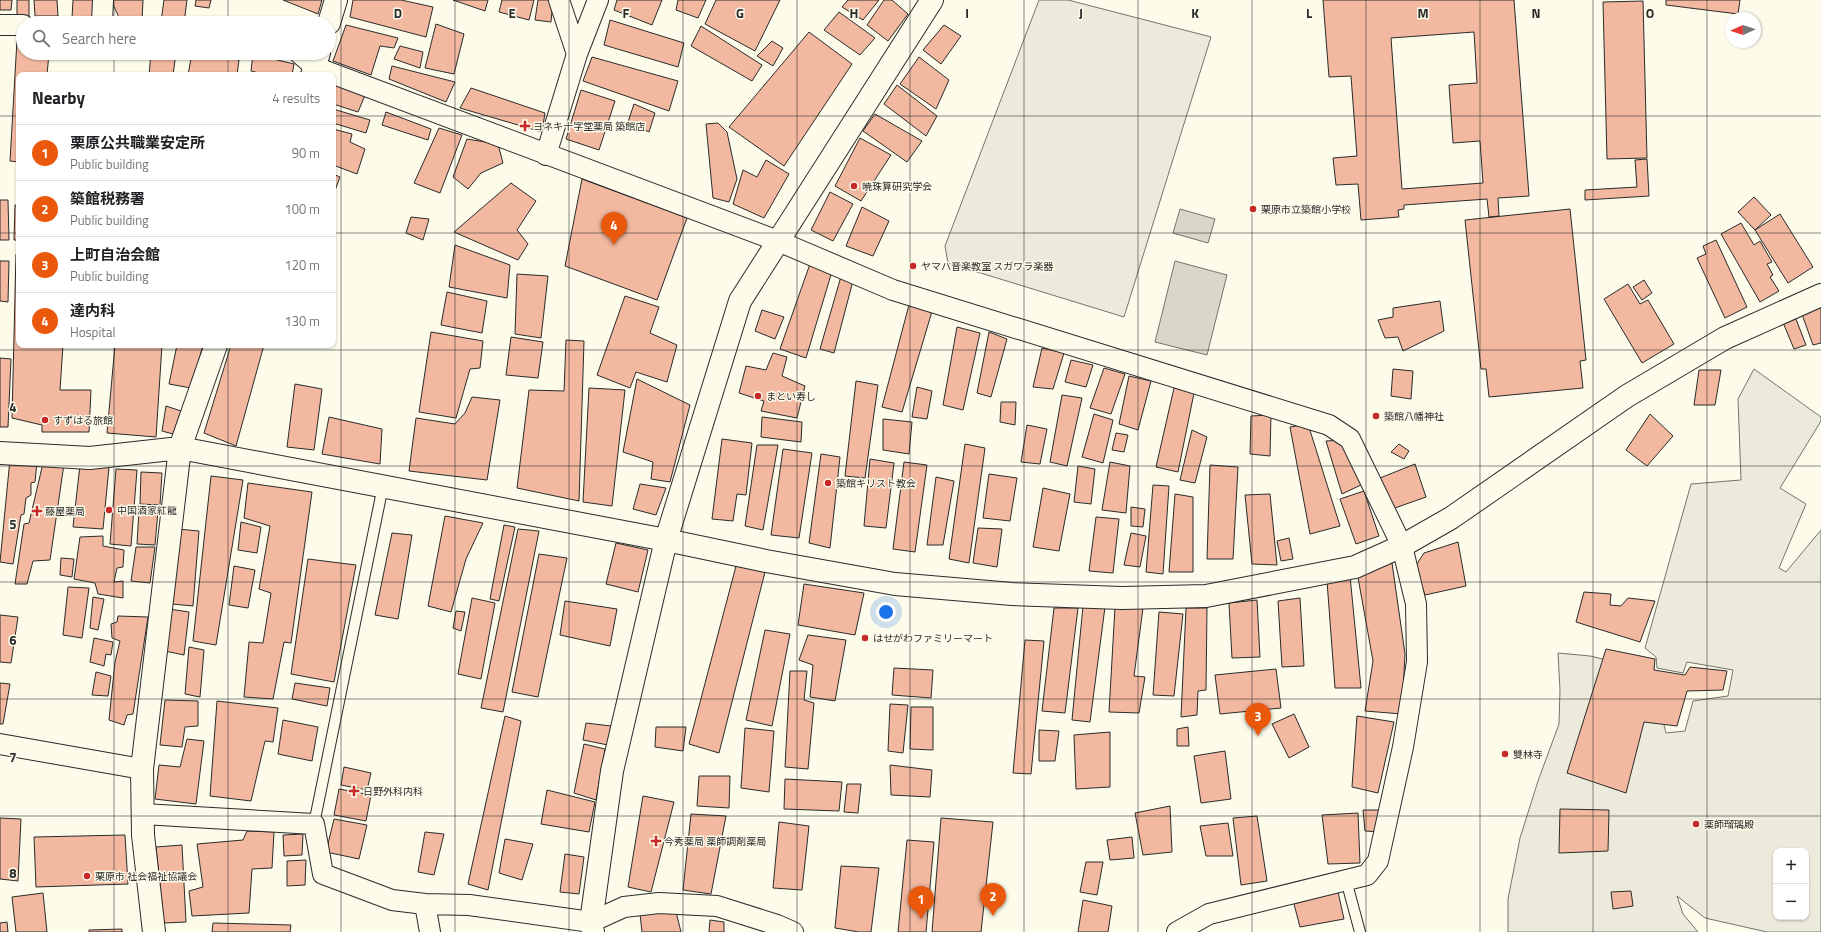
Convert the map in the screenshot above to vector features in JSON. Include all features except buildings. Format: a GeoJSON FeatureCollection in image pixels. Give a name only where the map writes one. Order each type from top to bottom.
{"type":"FeatureCollection","features":[{"type":"Feature","properties":{"kind":"street"},"geometry":{"type":"LineString","coordinates":[[102,16],[103,0]]}},
{"type":"Feature","properties":{"kind":"street"},"geometry":{"type":"LineString","coordinates":[[331,16],[336,0]]}},
{"type":"Feature","properties":{"kind":"street"},"geometry":{"type":"LineString","coordinates":[[559,0],[577,54]]}},
{"type":"Feature","properties":{"kind":"street"},"geometry":{"type":"LineString","coordinates":[[546,155],[577,54],[598,0]]}},
{"type":"Feature","properties":{"kind":"street"},"geometry":{"type":"LineString","coordinates":[[592,927],[612,771],[666,540],[740,301],[928,1]]}},
{"type":"Feature","properties":{"kind":"street"},"geometry":{"type":"LineString","coordinates":[[0,25],[16,25]]}},
{"type":"Feature","properties":{"kind":"street"},"geometry":{"type":"LineString","coordinates":[[311,62],[546,155],[778,241],[893,290],[1329,425],[1350,439],[1402,546],[1416,604],[1417,662],[1393,800],[1378,861],[1367,875],[1209,914],[1177,932]]}},
{"type":"Feature","properties":{"kind":"street"},"geometry":{"type":"LineString","coordinates":[[0,453],[90,458],[180,448],[666,540],[766,561],[895,584],[1012,594],[1122,598],[1206,596],[1355,567],[1402,546],[1451,518],[1626,396],[1725,338],[1821,295]]}},
{"type":"Feature","properties":{"kind":"street"},"geometry":{"type":"LineString","coordinates":[[154,932],[143,835],[142,770],[180,448],[215,348]]}},
{"type":"Feature","properties":{"kind":"street"},"geometry":{"type":"LineString","coordinates":[[0,744],[142,770]]}},
{"type":"Feature","properties":{"kind":"street"},"geometry":{"type":"LineString","coordinates":[[143,814],[314,824],[323,874],[392,900],[425,904],[469,905],[592,927],[624,907],[658,903],[717,906],[770,922],[793,932]]}},
{"type":"Feature","properties":{"kind":"street"},"geometry":{"type":"LineString","coordinates":[[425,904],[430,932]]}},
{"type":"Feature","properties":{"kind":"lane"},"geometry":{"type":"LineString","coordinates":[[314,824],[383,486]]}},
{"type":"Feature","properties":{"kind":"lane"},"geometry":{"type":"LineString","coordinates":[[1346,880],[1360,932]]}},
{"type":"Feature","properties":{"kind":"shaded area"},"geometry":{"type":"Polygon","coordinates":[[[1039,0],[1068,0],[1211,37],[1124,317],[948,263],[945,246],[1039,0]]]}},
{"type":"Feature","properties":{"kind":"shaded area"},"geometry":{"type":"Polygon","coordinates":[[[1180,209],[1215,219],[1208,243],[1173,233],[1180,209]]]}},
{"type":"Feature","properties":{"kind":"shaded area"},"geometry":{"type":"Polygon","coordinates":[[[1175,261],[1227,275],[1207,355],[1155,342],[1175,261]]]}},
{"type":"Feature","properties":{"kind":"shaded area"},"geometry":{"type":"Polygon","coordinates":[[[1754,369],[1821,417],[1821,421],[1780,488],[1806,504],[1779,568],[1786,572],[1821,530],[1821,932],[1767,932],[1705,918],[1677,896],[1683,914],[1698,932],[1508,932],[1508,899],[1520,838],[1538,781],[1559,724],[1560,690],[1558,653],[1590,656],[1628,665],[1656,693],[1666,733],[1685,731],[1693,701],[1728,696],[1733,670],[1687,662],[1683,673],[1657,668],[1656,657],[1645,648],[1691,484],[1741,480],[1738,399],[1754,369]]]}},
{"type":"Feature","properties":{"kind":"place","name":"ヨネキ十字堂薬局 築館店"},"geometry":{"type":"Point","coordinates":[525,126]}},
{"type":"Feature","properties":{"kind":"place","name":"暁珠算研究学会"},"geometry":{"type":"Point","coordinates":[854,186]}},
{"type":"Feature","properties":{"kind":"place","name":"栗原市立築館小学校"},"geometry":{"type":"Point","coordinates":[1253,209]}},
{"type":"Feature","properties":{"kind":"place","name":"達内科"},"geometry":{"type":"Point","coordinates":[614,245]}},
{"type":"Feature","properties":{"kind":"place","name":"ヤマハ音楽教室 スガワラ楽器"},"geometry":{"type":"Point","coordinates":[913,266]}},
{"type":"Feature","properties":{"kind":"place","name":"まとい寿し"},"geometry":{"type":"Point","coordinates":[758,396]}},
{"type":"Feature","properties":{"kind":"place","name":"築館八幡神社"},"geometry":{"type":"Point","coordinates":[1376,416]}},
{"type":"Feature","properties":{"kind":"place","name":"すずはる旅館"},"geometry":{"type":"Point","coordinates":[45,420]}},
{"type":"Feature","properties":{"kind":"place","name":"築館キリスト教会"},"geometry":{"type":"Point","coordinates":[828,483]}},
{"type":"Feature","properties":{"kind":"place","name":"中国酒家紅龍"},"geometry":{"type":"Point","coordinates":[109,510]}},
{"type":"Feature","properties":{"kind":"place","name":"藤屋薬局"},"geometry":{"type":"Point","coordinates":[37,511]}},
{"type":"Feature","properties":{"kind":"place","name":"はせがわファミリーマート"},"geometry":{"type":"Point","coordinates":[865,638]}},
{"type":"Feature","properties":{"kind":"place","name":"上町自治会館"},"geometry":{"type":"Point","coordinates":[1258,736]}},
{"type":"Feature","properties":{"kind":"place","name":"雙林寺"},"geometry":{"type":"Point","coordinates":[1505,754]}},
{"type":"Feature","properties":{"kind":"place","name":"日野外科内科"},"geometry":{"type":"Point","coordinates":[354,791]}},
{"type":"Feature","properties":{"kind":"place","name":"薬師瑠璃殿"},"geometry":{"type":"Point","coordinates":[1696,824]}},
{"type":"Feature","properties":{"kind":"place","name":"今秀薬局 薬師調剤薬局"},"geometry":{"type":"Point","coordinates":[656,841]}},
{"type":"Feature","properties":{"kind":"place","name":"栗原市 社会福祉協議会"},"geometry":{"type":"Point","coordinates":[87,876]}},
{"type":"Feature","properties":{"kind":"place","name":"築館税務署"},"geometry":{"type":"Point","coordinates":[993,916]}},
{"type":"Feature","properties":{"kind":"place","name":"栗原公共職業安定所"},"geometry":{"type":"Point","coordinates":[921,919]}}]}
